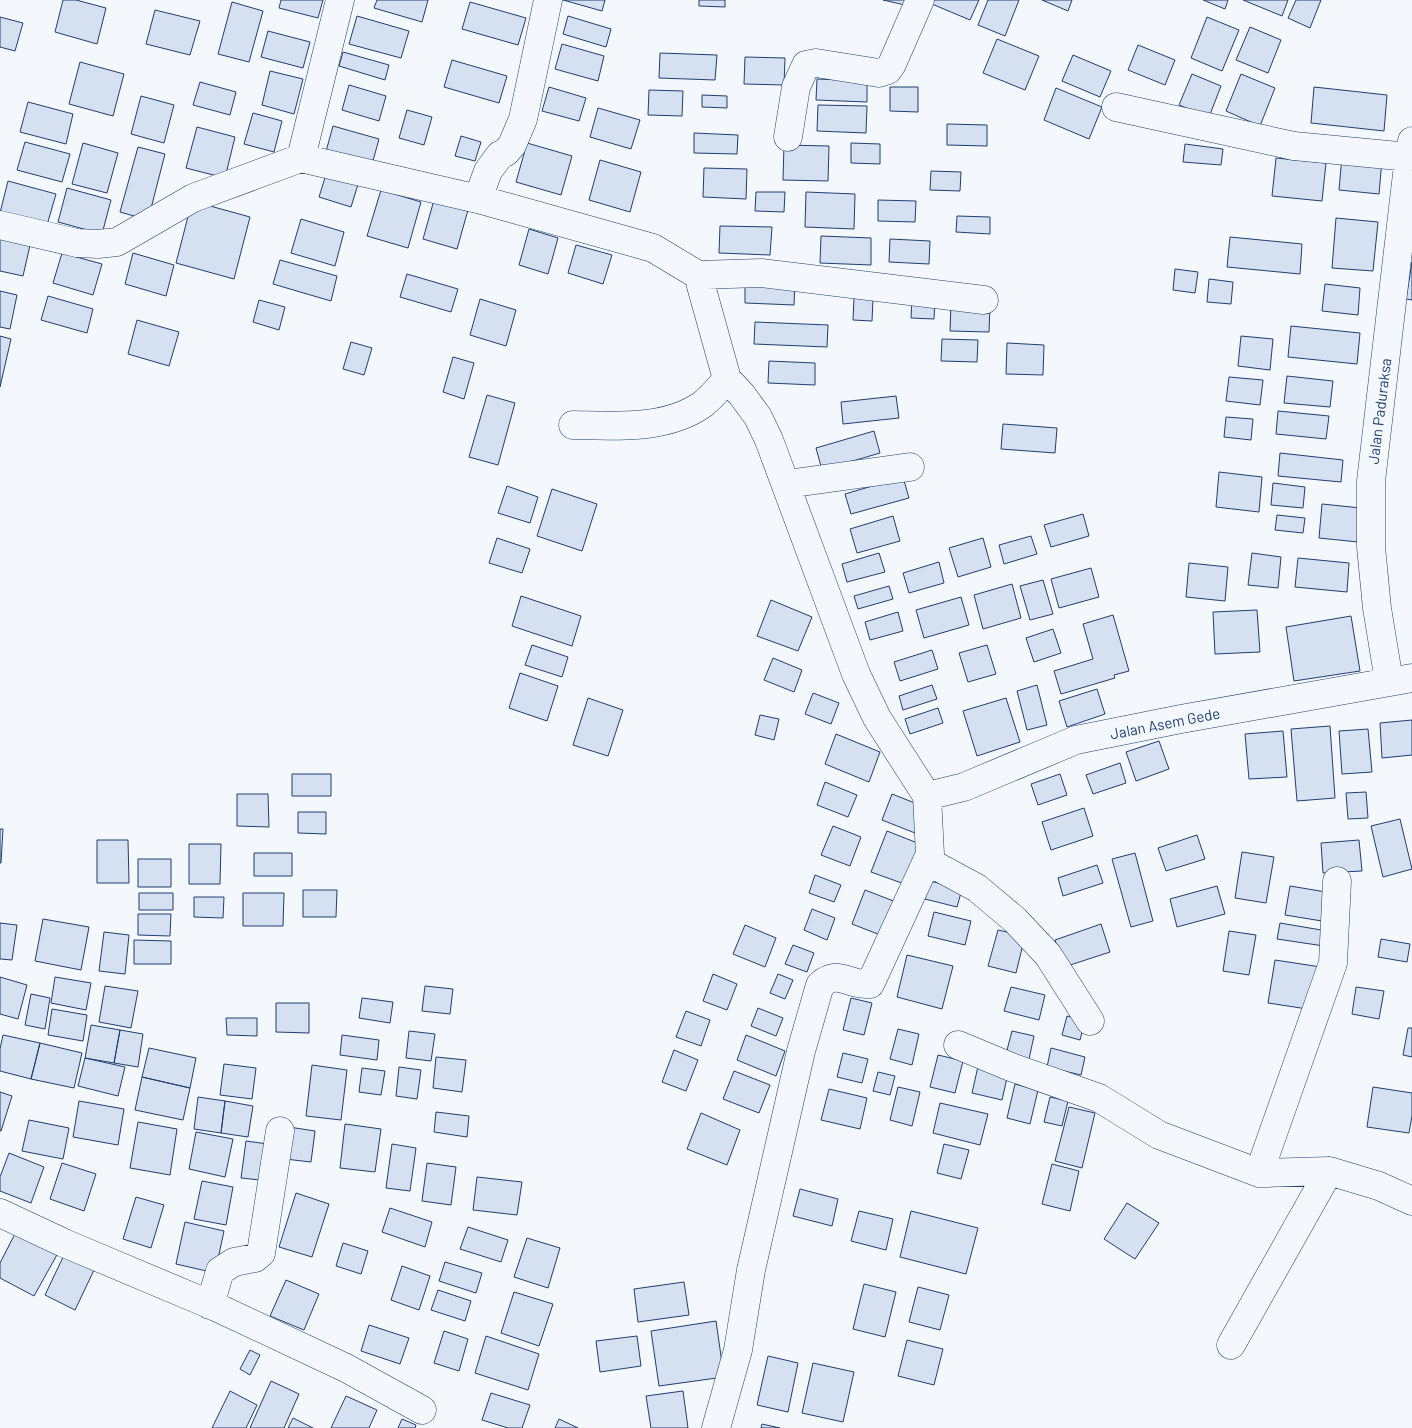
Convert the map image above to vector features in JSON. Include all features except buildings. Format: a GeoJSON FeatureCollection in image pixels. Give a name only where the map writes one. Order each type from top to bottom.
{"type":"FeatureCollection","features":[{"type":"Feature","properties":{"kind":"street"},"geometry":{"type":"LineString","coordinates":[[301,158],[340,0]]}},
{"type":"Feature","properties":{"kind":"street"},"geometry":{"type":"LineString","coordinates":[[478,199],[488,171],[500,155],[506,152],[512,145],[523,119],[548,0]]}},
{"type":"Feature","properties":{"kind":"street"},"geometry":{"type":"LineString","coordinates":[[788,137],[796,87],[806,65],[816,63],[879,73],[888,70],[900,48],[920,0]]}},
{"type":"Feature","properties":{"kind":"street"},"geometry":{"type":"LineString","coordinates":[[1116,107],[1294,146],[1410,149]]}},
{"type":"Feature","properties":{"kind":"street","name":"Jalan Paduraksa"},"geometry":{"type":"LineString","coordinates":[[1401,679],[1377,608],[1370,547],[1371,481],[1410,149]]}},
{"type":"Feature","properties":{"kind":"street"},"geometry":{"type":"LineString","coordinates":[[0,225],[77,243],[98,244],[117,242],[193,198],[301,158],[478,199],[652,248],[698,275],[761,273],[984,300]]}},
{"type":"Feature","properties":{"kind":"street"},"geometry":{"type":"LineString","coordinates":[[698,275],[727,379],[742,395],[758,417],[787,484],[856,674],[877,718],[927,796],[930,854],[870,984],[861,984],[834,977],[827,979],[820,985],[801,1051],[751,1270],[738,1350],[716,1428]]}},
{"type":"Feature","properties":{"kind":"street"},"geometry":{"type":"LineString","coordinates":[[573,425],[646,424],[670,419],[705,403],[727,379]]}},
{"type":"Feature","properties":{"kind":"street"},"geometry":{"type":"LineString","coordinates":[[787,484],[910,466]]}},
{"type":"Feature","properties":{"kind":"street","name":"Jalan Asem Gede"},"geometry":{"type":"LineString","coordinates":[[927,796],[964,787],[1076,740],[1401,679]]}},
{"type":"Feature","properties":{"kind":"street"},"geometry":{"type":"LineString","coordinates":[[927,860],[977,888],[1015,920],[1048,955],[1090,1021]]}},
{"type":"Feature","properties":{"kind":"street"},"geometry":{"type":"LineString","coordinates":[[1259,1173],[1334,962],[1337,881]]}},
{"type":"Feature","properties":{"kind":"street"},"geometry":{"type":"LineString","coordinates":[[958,1046],[1099,1098],[1159,1135],[1259,1173],[1329,1171],[1379,1186],[1412,1201]]}},
{"type":"Feature","properties":{"kind":"street"},"geometry":{"type":"LineString","coordinates":[[210,1305],[220,1271],[234,1262],[255,1258],[261,1252],[280,1130]]}},
{"type":"Feature","properties":{"kind":"street"},"geometry":{"type":"LineString","coordinates":[[1231,1345],[1329,1171]]}},
{"type":"Feature","properties":{"kind":"street"},"geometry":{"type":"LineString","coordinates":[[0,1213],[64,1243],[210,1305],[346,1368],[422,1410]]}}]}
